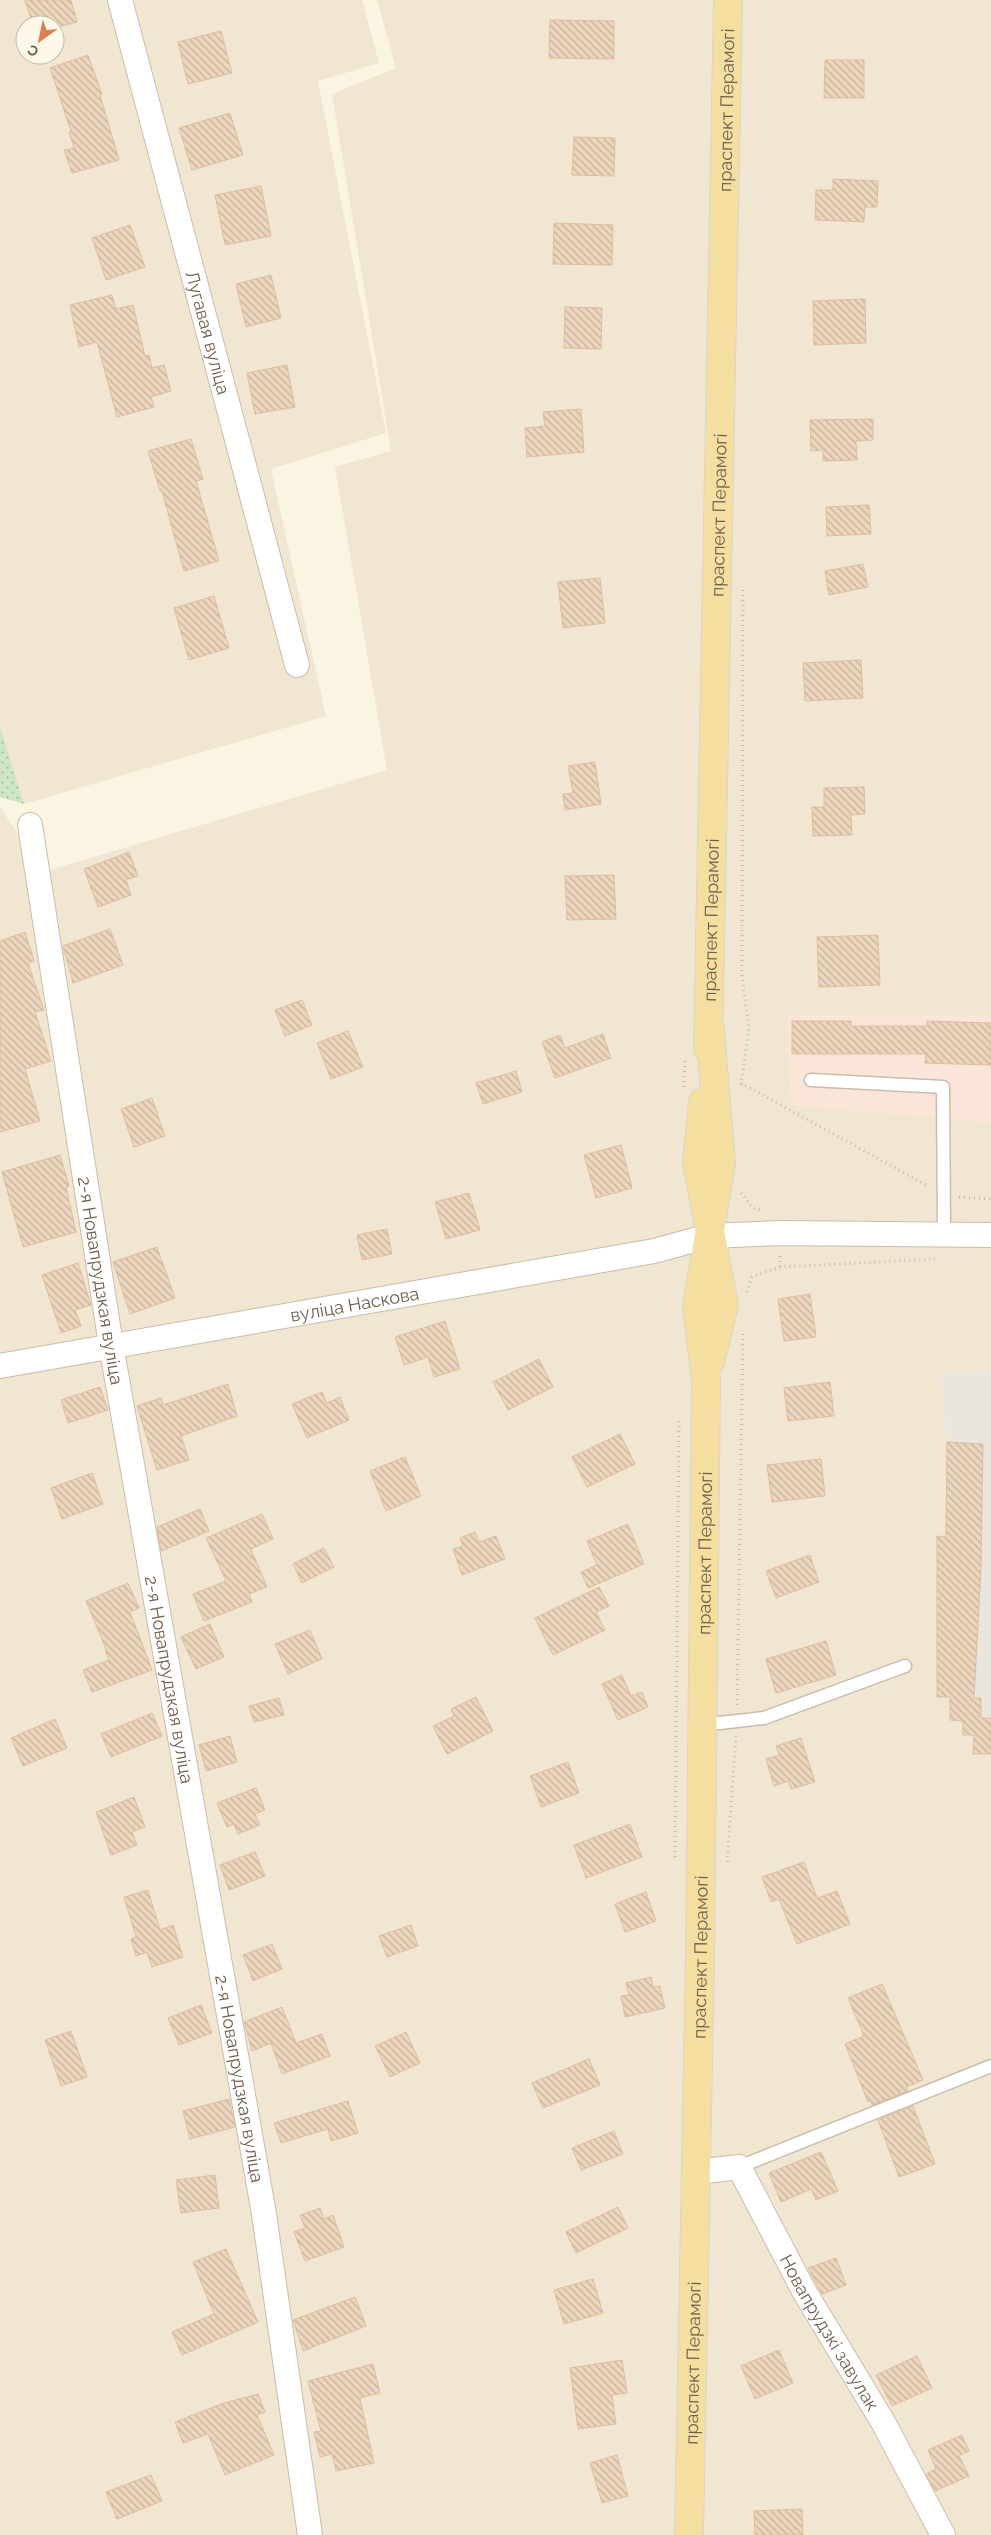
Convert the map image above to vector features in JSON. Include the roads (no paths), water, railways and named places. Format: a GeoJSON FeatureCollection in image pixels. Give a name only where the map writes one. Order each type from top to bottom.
{"type":"FeatureCollection","features":[{"type":"Feature","properties":{"kind":"main road","name":"праспект Перамогі"},"geometry":{"type":"LineString","coordinates":[[689,2535],[696,2172],[706,1380],[697,1308],[709,1236],[697,1163],[710,1030],[728,0]]}},
{"type":"Feature","properties":{"kind":"street","name":"Лугавая вуліца"},"geometry":{"type":"LineString","coordinates":[[120,0],[297,665]]}},
{"type":"Feature","properties":{"kind":"street","name":"2-я Новапрудзкая вуліца"},"geometry":{"type":"LineString","coordinates":[[30,824],[111,1345],[262,2204],[310,2535]]}},
{"type":"Feature","properties":{"kind":"street","name":"вуліца Наскова"},"geometry":{"type":"LineString","coordinates":[[0,1366],[654,1251],[709,1236],[780,1233],[944,1233],[991,1235]]}},
{"type":"Feature","properties":{"kind":"street"},"geometry":{"type":"LineString","coordinates":[[696,2172],[739,2167]]}},
{"type":"Feature","properties":{"kind":"street","name":"Новапрудзкі завулак"},"geometry":{"type":"LineString","coordinates":[[739,2167],[804,2291],[883,2422],[943,2535]]}},
{"type":"Feature","properties":{"kind":"lane"},"geometry":{"type":"LineString","coordinates":[[811,1080],[943,1087],[946,1196],[944,1233]]}},
{"type":"Feature","properties":{"kind":"lane"},"geometry":{"type":"LineString","coordinates":[[702,1725],[764,1718],[905,1666]]}},
{"type":"Feature","properties":{"kind":"lane"},"geometry":{"type":"LineString","coordinates":[[739,2167],[991,2066]]}}]}
